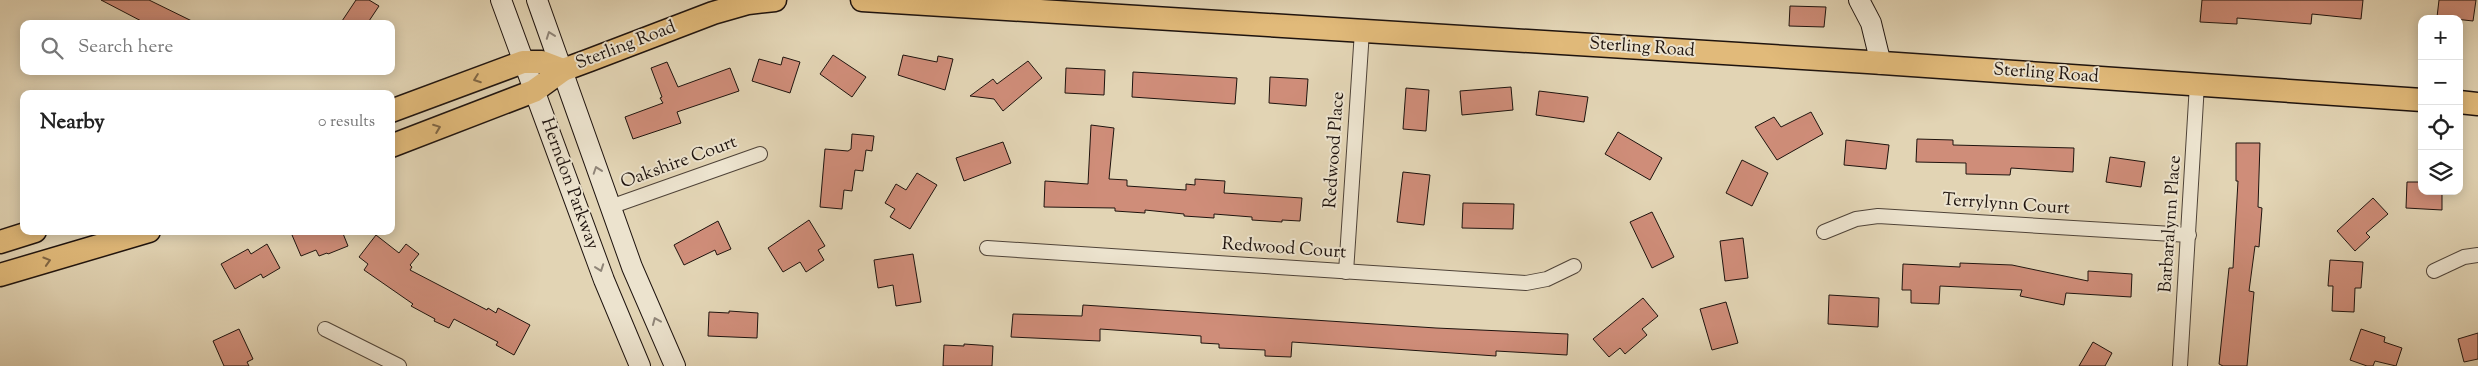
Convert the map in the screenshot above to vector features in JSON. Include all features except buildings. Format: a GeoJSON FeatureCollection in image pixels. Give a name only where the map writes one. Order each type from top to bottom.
{"type":"FeatureCollection","features":[{"type":"Feature","properties":{"kind":"main road","name":"Herndon Parkway"},"geometry":{"type":"LineString","coordinates":[[501,0],[604,280],[640,366]]}},
{"type":"Feature","properties":{"kind":"main road","name":"Herndon Parkway"},"geometry":{"type":"LineString","coordinates":[[537,0],[632,267],[675,366]]}},
{"type":"Feature","properties":{"kind":"main road","name":"Sterling Road"},"geometry":{"type":"LineString","coordinates":[[395,144],[534,92],[563,70],[713,13],[748,3],[775,0]]}},
{"type":"Feature","properties":{"kind":"main road","name":"Sterling Road"},"geometry":{"type":"LineString","coordinates":[[862,0],[951,2],[1362,31],[2418,100]]}},
{"type":"Feature","properties":{"kind":"main road"},"geometry":{"type":"LineString","coordinates":[[1859,0],[1871,24],[1881,64]]}},
{"type":"Feature","properties":{"kind":"main road","name":"Sterling Road"},"geometry":{"type":"LineString","coordinates":[[395,110],[523,62],[542,62],[563,70]]}},
{"type":"Feature","properties":{"kind":"main road"},"geometry":{"type":"LineString","coordinates":[[2463,102],[2478,104]]}},
{"type":"Feature","properties":{"kind":"main road"},"geometry":{"type":"LineString","coordinates":[[0,242],[22,235]]}},
{"type":"Feature","properties":{"kind":"main road"},"geometry":{"type":"LineString","coordinates":[[0,275],[135,235]]}},
{"type":"Feature","properties":{"kind":"street","name":"Redwood Place"},"geometry":{"type":"LineString","coordinates":[[1346,272],[1362,31]]}},
{"type":"Feature","properties":{"kind":"street","name":"Barbaralynn Place"},"geometry":{"type":"LineString","coordinates":[[2180,366],[2197,84]]}},
{"type":"Feature","properties":{"kind":"street","name":"Oakshire Court"},"geometry":{"type":"LineString","coordinates":[[610,208],[760,154]]}},
{"type":"Feature","properties":{"kind":"street","name":"Terrylynn Court"},"geometry":{"type":"LineString","coordinates":[[1824,232],[1856,219],[1878,216],[2189,235]]}},
{"type":"Feature","properties":{"kind":"street","name":"Redwood Court"},"geometry":{"type":"LineString","coordinates":[[988,248],[1526,283],[1547,279],[1574,266]]}},
{"type":"Feature","properties":{"kind":"street"},"geometry":{"type":"LineString","coordinates":[[2434,271],[2464,257],[2478,255]]}},
{"type":"Feature","properties":{"kind":"street"},"geometry":{"type":"LineString","coordinates":[[326,329],[399,366]]}}]}
